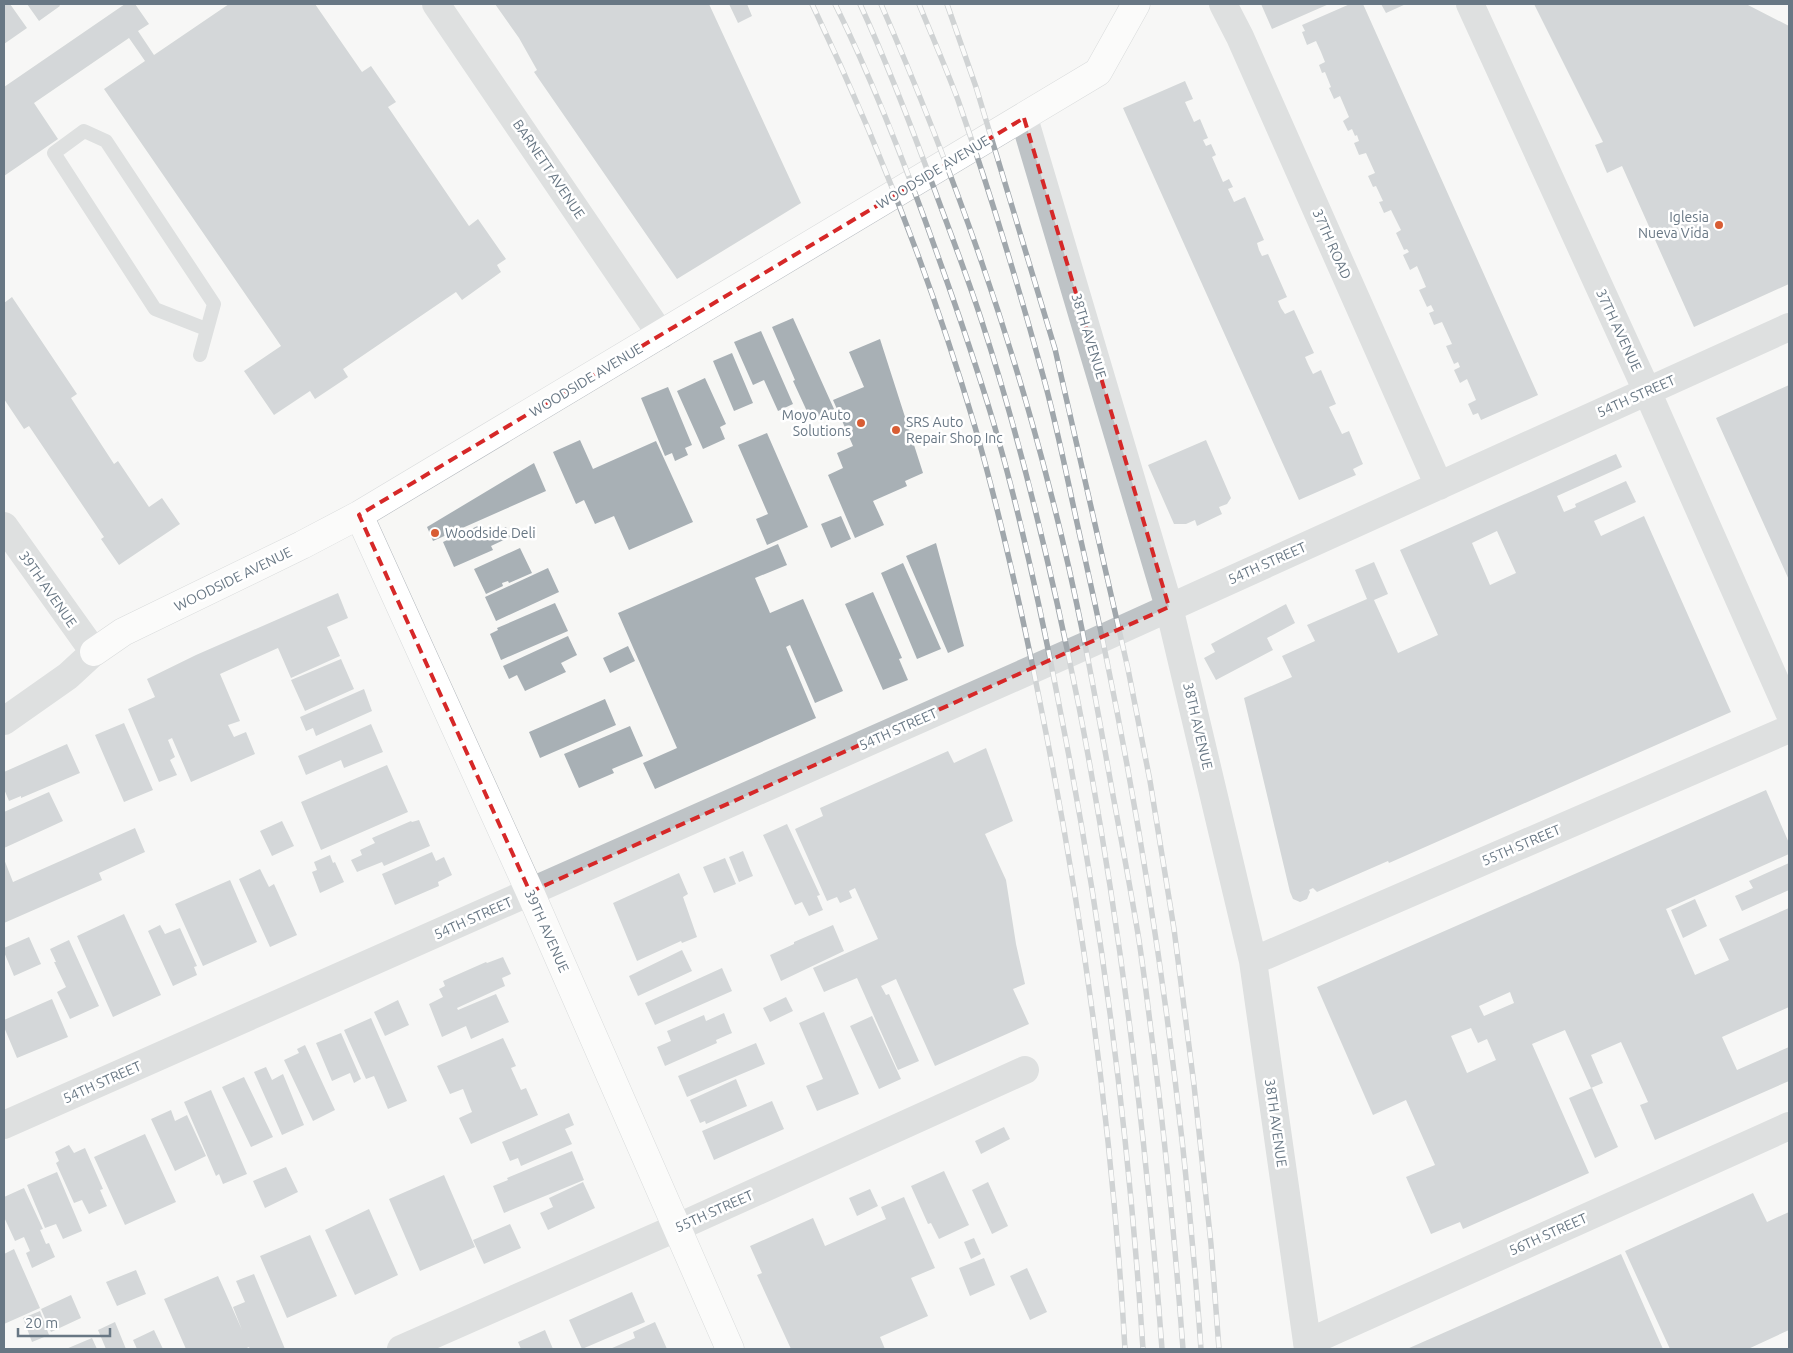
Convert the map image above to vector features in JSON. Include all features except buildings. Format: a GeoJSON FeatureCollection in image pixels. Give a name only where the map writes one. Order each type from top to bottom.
{"type":"FeatureCollection","features":[{"type":"Feature","properties":{"kind":"street","name":"BARNETT AVENUE"},"geometry":{"type":"LineString","coordinates":[[436,4],[661,335]]}},
{"type":"Feature","properties":{"kind":"street","name":"WOODSIDE AVENUE"},"geometry":{"type":"LineString","coordinates":[[4,721],[68,676],[94,652],[123,632],[302,545],[359,515],[1098,72],[1136,4]]}},
{"type":"Feature","properties":{"kind":"street","name":"37TH ROAD"},"geometry":{"type":"LineString","coordinates":[[1223,4],[1240,37],[1439,486]]}},
{"type":"Feature","properties":{"kind":"street","name":"37TH AVENUE"},"geometry":{"type":"LineString","coordinates":[[1470,4],[1647,391],[1789,712]]}},
{"type":"Feature","properties":{"kind":"street","name":"38TH AVENUE"},"geometry":{"type":"LineString","coordinates":[[1024,118],[1169,607],[1253,961],[1308,1346]]}},
{"type":"Feature","properties":{"kind":"street","name":"54TH STREET"},"geometry":{"type":"LineString","coordinates":[[4,1126],[1085,646],[1789,328]]}},
{"type":"Feature","properties":{"kind":"street","name":"39TH AVENUE"},"geometry":{"type":"LineString","coordinates":[[359,515],[530,892],[730,1349]]}},
{"type":"Feature","properties":{"kind":"street","name":"39TH AVENUE"},"geometry":{"type":"LineString","coordinates":[[4,526],[94,652]]}},
{"type":"Feature","properties":{"kind":"street","name":"55TH STREET"},"geometry":{"type":"LineString","coordinates":[[1253,961],[1789,729]]}},
{"type":"Feature","properties":{"kind":"street","name":"55TH STREET"},"geometry":{"type":"LineString","coordinates":[[401,1349],[676,1228],[1025,1070]]}},
{"type":"Feature","properties":{"kind":"street","name":"56TH STREET"},"geometry":{"type":"LineString","coordinates":[[1308,1346],[1789,1126]]}},
{"type":"Feature","properties":{"kind":"lane"},"geometry":{"type":"LineString","coordinates":[[200,355],[214,304],[106,140],[84,131],[54,153],[155,309],[206,329]]}},
{"type":"Feature","properties":{"kind":"highlighted area"},"geometry":{"type":"Polygon","coordinates":[[[1024,118],[1169,607],[530,892],[359,515],[1024,118]]]}},
{"type":"Feature","properties":{"kind":"railway"},"geometry":{"type":"LineString","coordinates":[[812,4],[881,159],[941,319],[975,427],[1014,579],[1074,886],[1105,1117],[1120,1271],[1125,1349]]}},
{"type":"Feature","properties":{"kind":"railway"},"geometry":{"type":"LineString","coordinates":[[835,4],[891,131],[954,302],[993,421],[1031,570],[1077,798],[1102,955],[1122,1112],[1143,1349]]}},
{"type":"Feature","properties":{"kind":"railway"},"geometry":{"type":"LineString","coordinates":[[860,4],[909,120],[977,306],[1024,465],[1059,610],[1094,787],[1119,947],[1140,1107],[1162,1349]]}},
{"type":"Feature","properties":{"kind":"railway"},"geometry":{"type":"LineString","coordinates":[[881,4],[953,183],[996,305],[1033,428],[1068,564],[1091,677],[1140,946],[1165,1150],[1183,1349]]}},
{"type":"Feature","properties":{"kind":"railway"},"geometry":{"type":"LineString","coordinates":[[919,4],[958,100],[992,201],[1023,304],[1054,417],[1105,652],[1142,850],[1158,950],[1183,1149],[1201,1349]]}},
{"type":"Feature","properties":{"kind":"railway"},"geometry":{"type":"LineString","coordinates":[[947,4],[976,87],[1055,349],[1128,669],[1150,781],[1174,929],[1194,1085],[1211,1244],[1219,1349]]}},
{"type":"Feature","properties":{"kind":"place","name":"Iglesia Nueva Vida"},"geometry":{"type":"Point","coordinates":[1719,225]}},
{"type":"Feature","properties":{"kind":"place","name":"Moyo Auto Solutions"},"geometry":{"type":"Point","coordinates":[861,423]}},
{"type":"Feature","properties":{"kind":"place","name":"SRS Auto Repair Shop Inc"},"geometry":{"type":"Point","coordinates":[896,430]}},
{"type":"Feature","properties":{"kind":"place","name":"Woodside Deli"},"geometry":{"type":"Point","coordinates":[435,533]}}]}
